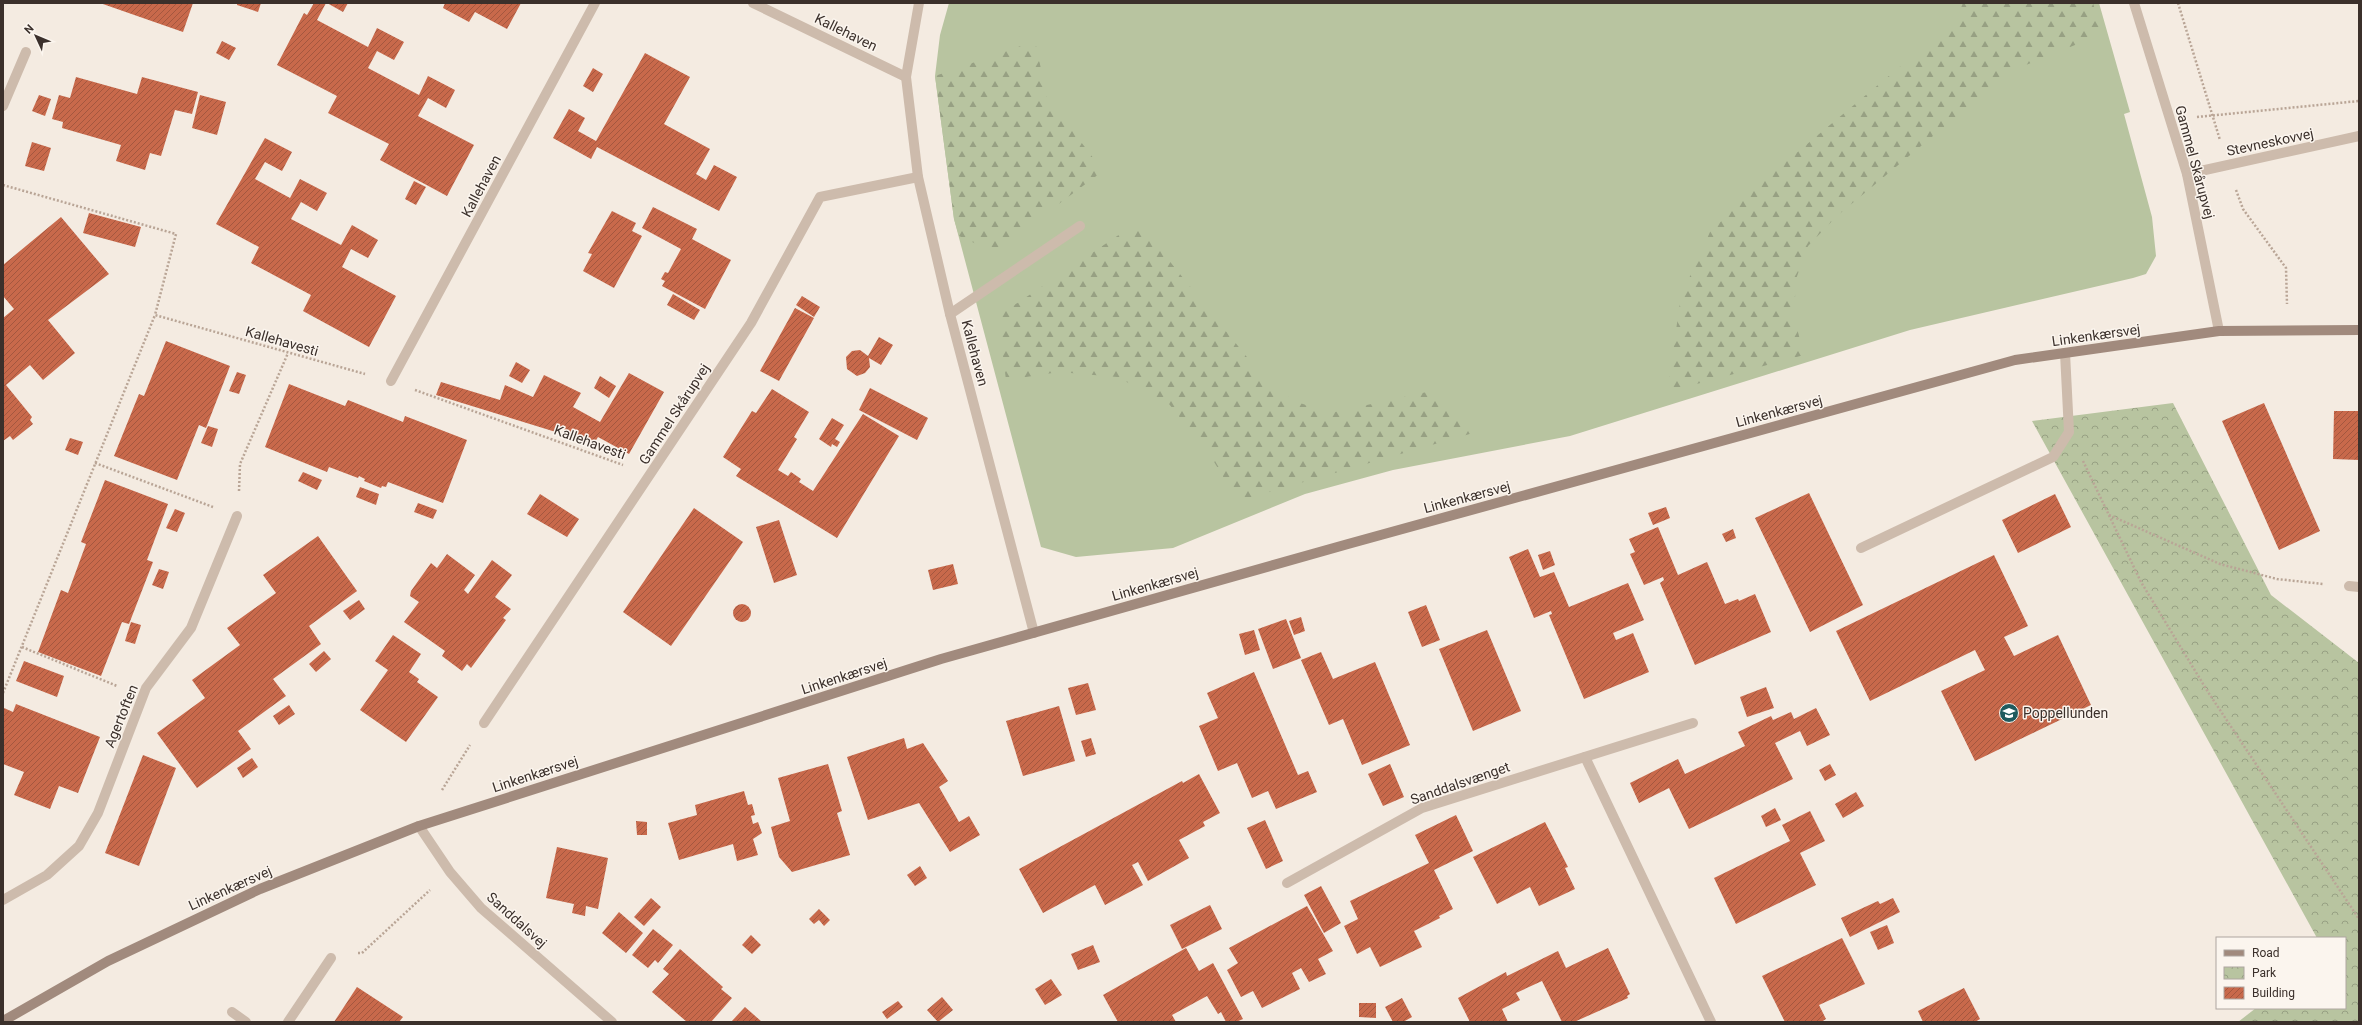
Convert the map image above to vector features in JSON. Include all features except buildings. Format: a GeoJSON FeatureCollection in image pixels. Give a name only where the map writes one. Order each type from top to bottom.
{"type":"FeatureCollection","features":[{"type":"Feature","properties":{"kind":"street","name":"Kallehaven"},"geometry":{"type":"LineString","coordinates":[[391,381],[595,3]]}},
{"type":"Feature","properties":{"kind":"street","name":"Kallehaven"},"geometry":{"type":"LineString","coordinates":[[753,3],[906,77]]}},
{"type":"Feature","properties":{"kind":"street","name":"Kallehaven"},"geometry":{"type":"LineString","coordinates":[[919,3],[906,77],[918,177],[950,314],[1034,633]]}},
{"type":"Feature","properties":{"kind":"street","name":"Gammel Skårupvej"},"geometry":{"type":"LineString","coordinates":[[2134,3],[2187,174],[2219,331]]}},
{"type":"Feature","properties":{"kind":"street"},"geometry":{"type":"LineString","coordinates":[[3,106],[26,52]]}},
{"type":"Feature","properties":{"kind":"street","name":"Stevneskovvej"},"geometry":{"type":"LineString","coordinates":[[2187,174],[2359,136]]}},
{"type":"Feature","properties":{"kind":"street","name":"Gammel Skårupvej"},"geometry":{"type":"LineString","coordinates":[[484,723],[651,475],[751,323],[820,197],[918,177]]}},
{"type":"Feature","properties":{"kind":"street"},"geometry":{"type":"LineString","coordinates":[[950,314],[1080,226]]}},
{"type":"Feature","properties":{"kind":"street","name":"Linkenkærsvej"},"geometry":{"type":"LineString","coordinates":[[3,1021],[108,961],[260,889],[420,826],[941,659],[1348,544],[2015,360],[2219,331],[2359,330]]}},
{"type":"Feature","properties":{"kind":"street"},"geometry":{"type":"LineString","coordinates":[[1861,548],[2053,457],[2069,432],[2065,353]]}},
{"type":"Feature","properties":{"kind":"street","name":"Agertoften"},"geometry":{"type":"LineString","coordinates":[[3,900],[47,875],[79,846],[98,813],[146,688],[192,628],[237,516]]}},
{"type":"Feature","properties":{"kind":"street","name":"Sanddalsvænget"},"geometry":{"type":"LineString","coordinates":[[1287,883],[1422,808],[1693,723]]}},
{"type":"Feature","properties":{"kind":"street"},"geometry":{"type":"LineString","coordinates":[[1584,757],[1711,1022]]}},
{"type":"Feature","properties":{"kind":"street","name":"Sanddalsvej"},"geometry":{"type":"LineString","coordinates":[[420,826],[450,872],[481,908],[612,1022]]}},
{"type":"Feature","properties":{"kind":"street"},"geometry":{"type":"LineString","coordinates":[[288,1022],[331,958]]}},
{"type":"Feature","properties":{"kind":"street"},"geometry":{"type":"LineString","coordinates":[[232,1012],[246,1022]]}},
{"type":"Feature","properties":{"kind":"path"},"geometry":{"type":"LineString","coordinates":[[2170,121],[2359,101]]}},
{"type":"Feature","properties":{"kind":"path"},"geometry":{"type":"LineString","coordinates":[[3,185],[176,234],[155,315],[3,692]]}},
{"type":"Feature","properties":{"kind":"path","name":"Kallehavesti"},"geometry":{"type":"LineString","coordinates":[[155,315],[391,381],[651,475]]}},
{"type":"Feature","properties":{"kind":"path"},"geometry":{"type":"LineString","coordinates":[[95,463],[237,516],[240,464],[288,353]]}},
{"type":"Feature","properties":{"kind":"path"},"geometry":{"type":"LineString","coordinates":[[2069,432],[2141,582],[2208,692],[2359,919]]}},
{"type":"Feature","properties":{"kind":"path"},"geometry":{"type":"LineString","coordinates":[[2108,515],[2220,564],[2277,580],[2354,587]]}},
{"type":"Feature","properties":{"kind":"path"},"geometry":{"type":"LineString","coordinates":[[22,647],[143,697]]}},
{"type":"Feature","properties":{"kind":"path"},"geometry":{"type":"LineString","coordinates":[[420,826],[484,723]]}},
{"type":"Feature","properties":{"kind":"path"},"geometry":{"type":"LineString","coordinates":[[331,958],[362,953],[450,872]]}},
{"type":"Feature","properties":{"kind":"green space"},"geometry":{"type":"Polygon","coordinates":[[[949,3],[2099,3],[2130,112],[2124,114],[2152,217],[2156,256],[2146,274],[2133,278],[1910,330],[1570,436],[1393,470],[1305,494],[1173,548],[1076,557],[1041,547],[954,219],[935,76],[940,35],[949,3]]]}},
{"type":"Feature","properties":{"kind":"green space"},"geometry":{"type":"Polygon","coordinates":[[[1963,3],[2093,3],[2102,34],[2011,71],[1837,216],[1808,246],[1796,279],[1794,317],[1804,355],[1667,392],[1681,296],[1710,232],[1758,185],[1956,20],[1963,3]]]}},
{"type":"Feature","properties":{"kind":"green space"},"geometry":{"type":"Polygon","coordinates":[[[1035,41],[1047,97],[1103,171],[994,252],[959,236],[954,219],[935,76],[1035,41]]]}},
{"type":"Feature","properties":{"kind":"green space"},"geometry":{"type":"Polygon","coordinates":[[[1138,222],[1263,377],[1294,401],[1330,413],[1436,390],[1473,433],[1238,501],[1208,452],[1169,404],[1117,377],[1059,372],[1006,380],[998,316],[1138,222]]]}},
{"type":"Feature","properties":{"kind":"green space"},"geometry":{"type":"Polygon","coordinates":[[[2173,403],[2271,595],[2359,663],[2359,1022],[2238,1022],[2255,1009],[2346,1009],[2346,937],[2316,937],[2032,421],[2173,403]]]}},
{"type":"Feature","properties":{"kind":"place","name":"Poppellunden"},"geometry":{"type":"Point","coordinates":[2009,713]}}]}
